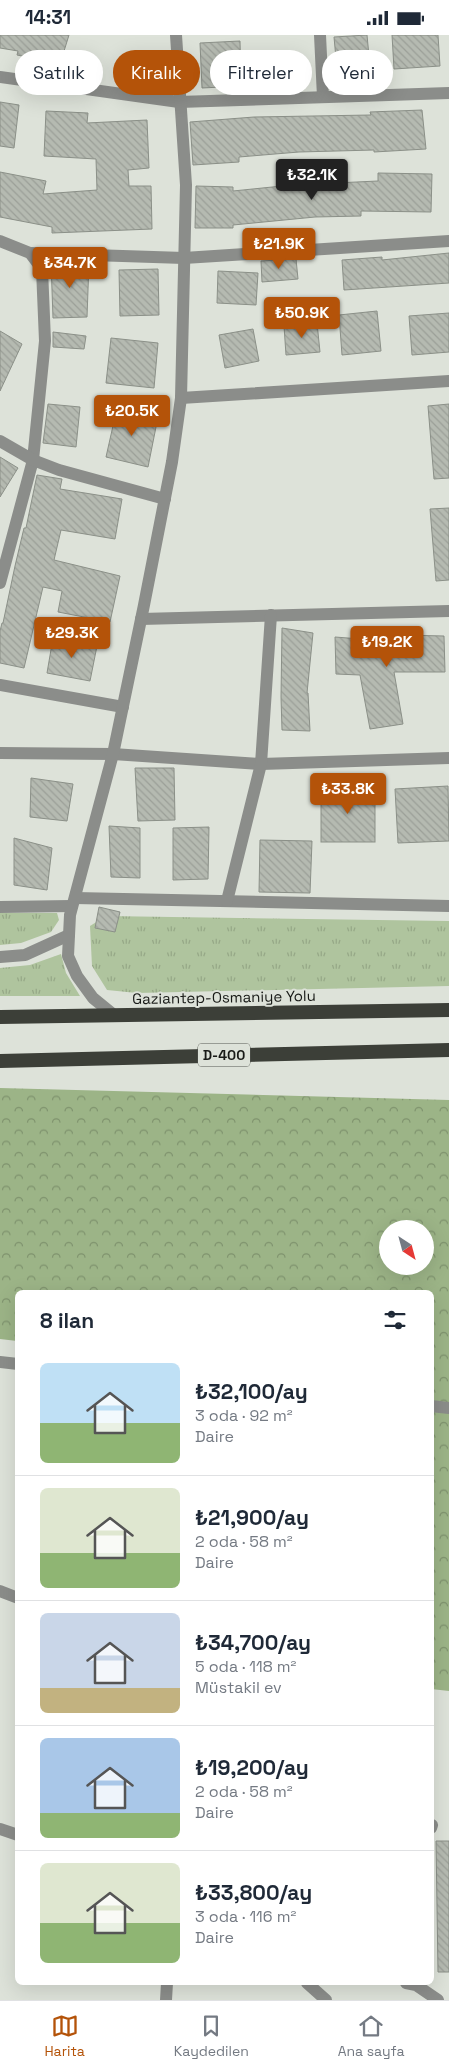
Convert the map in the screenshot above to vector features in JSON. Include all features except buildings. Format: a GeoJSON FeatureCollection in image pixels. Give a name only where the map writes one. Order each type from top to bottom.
{"type":"FeatureCollection","features":[{"type":"Feature","properties":{"kind":"highway","name":"Gaziantep-Osmaniye Yolu"},"geometry":{"type":"LineString","coordinates":[[0,1017],[449,1010]]}},
{"type":"Feature","properties":{"kind":"highway","name":"D-400"},"geometry":{"type":"LineString","coordinates":[[0,1061],[449,1050]]}},
{"type":"Feature","properties":{"kind":"street"},"geometry":{"type":"LineString","coordinates":[[115,1015],[93,999],[77,976],[68,956],[69,935],[74,902],[112,754],[142,619],[165,499],[181,398],[186,185],[176,35]]}},
{"type":"Feature","properties":{"kind":"street"},"geometry":{"type":"LineString","coordinates":[[320,35],[323,97]]}},
{"type":"Feature","properties":{"kind":"street"},"geometry":{"type":"LineString","coordinates":[[0,77],[179,102],[449,93]]}},
{"type":"Feature","properties":{"kind":"street"},"geometry":{"type":"LineString","coordinates":[[0,241],[30,253],[184,257],[449,241]]}},
{"type":"Feature","properties":{"kind":"street"},"geometry":{"type":"LineString","coordinates":[[0,579],[33,460],[45,341],[42,269],[30,253]]}},
{"type":"Feature","properties":{"kind":"street"},"geometry":{"type":"LineString","coordinates":[[181,398],[449,381]]}},
{"type":"Feature","properties":{"kind":"street"},"geometry":{"type":"LineString","coordinates":[[0,441],[33,460],[59,470],[165,499]]}},
{"type":"Feature","properties":{"kind":"street"},"geometry":{"type":"LineString","coordinates":[[142,619],[449,611]]}},
{"type":"Feature","properties":{"kind":"street"},"geometry":{"type":"LineString","coordinates":[[227,901],[261,764],[271,615]]}},
{"type":"Feature","properties":{"kind":"street"},"geometry":{"type":"LineString","coordinates":[[0,685],[123,707]]}},
{"type":"Feature","properties":{"kind":"street"},"geometry":{"type":"LineString","coordinates":[[0,753],[112,754],[261,764],[449,758]]}},
{"type":"Feature","properties":{"kind":"street"},"geometry":{"type":"LineString","coordinates":[[0,907],[74,902],[227,901],[449,906]]}},
{"type":"Feature","properties":{"kind":"street"},"geometry":{"type":"LineString","coordinates":[[0,957],[25,955],[69,935]]}},
{"type":"Feature","properties":{"kind":"street"},"geometry":{"type":"LineString","coordinates":[[0,1361],[15,1364]]}},
{"type":"Feature","properties":{"kind":"street"},"geometry":{"type":"LineString","coordinates":[[434,1407],[449,1408]]}},
{"type":"Feature","properties":{"kind":"street"},"geometry":{"type":"LineString","coordinates":[[0,1591],[15,1597]]}},
{"type":"Feature","properties":{"kind":"street"},"geometry":{"type":"LineString","coordinates":[[0,1829],[15,1834]]}},
{"type":"Feature","properties":{"kind":"street"},"geometry":{"type":"LineString","coordinates":[[166,2000],[167,1985]]}},
{"type":"Feature","properties":{"kind":"street"},"geometry":{"type":"LineString","coordinates":[[309,1985],[326,2000]]}},
{"type":"Feature","properties":{"kind":"street"},"geometry":{"type":"LineString","coordinates":[[416,1985],[438,2000]]}},
{"type":"Feature","properties":{"kind":"green space"},"geometry":{"type":"Polygon","coordinates":[[[0,913],[57,913],[59,920],[51,932],[21,943],[0,945],[0,913]]]}},
{"type":"Feature","properties":{"kind":"green space"},"geometry":{"type":"Polygon","coordinates":[[[106,916],[449,921],[449,986],[137,993],[107,990],[92,966],[90,926],[106,916]]]}},
{"type":"Feature","properties":{"kind":"green space"},"geometry":{"type":"Polygon","coordinates":[[[61,954],[66,973],[80,996],[0,996],[0,968],[30,965],[61,954]]]}},
{"type":"Feature","properties":{"kind":"green space"},"geometry":{"type":"Polygon","coordinates":[[[0,1088],[449,1100],[449,1691],[434,1689],[434,1290],[15,1290],[15,1341],[0,1339],[0,1088]]]}}]}
